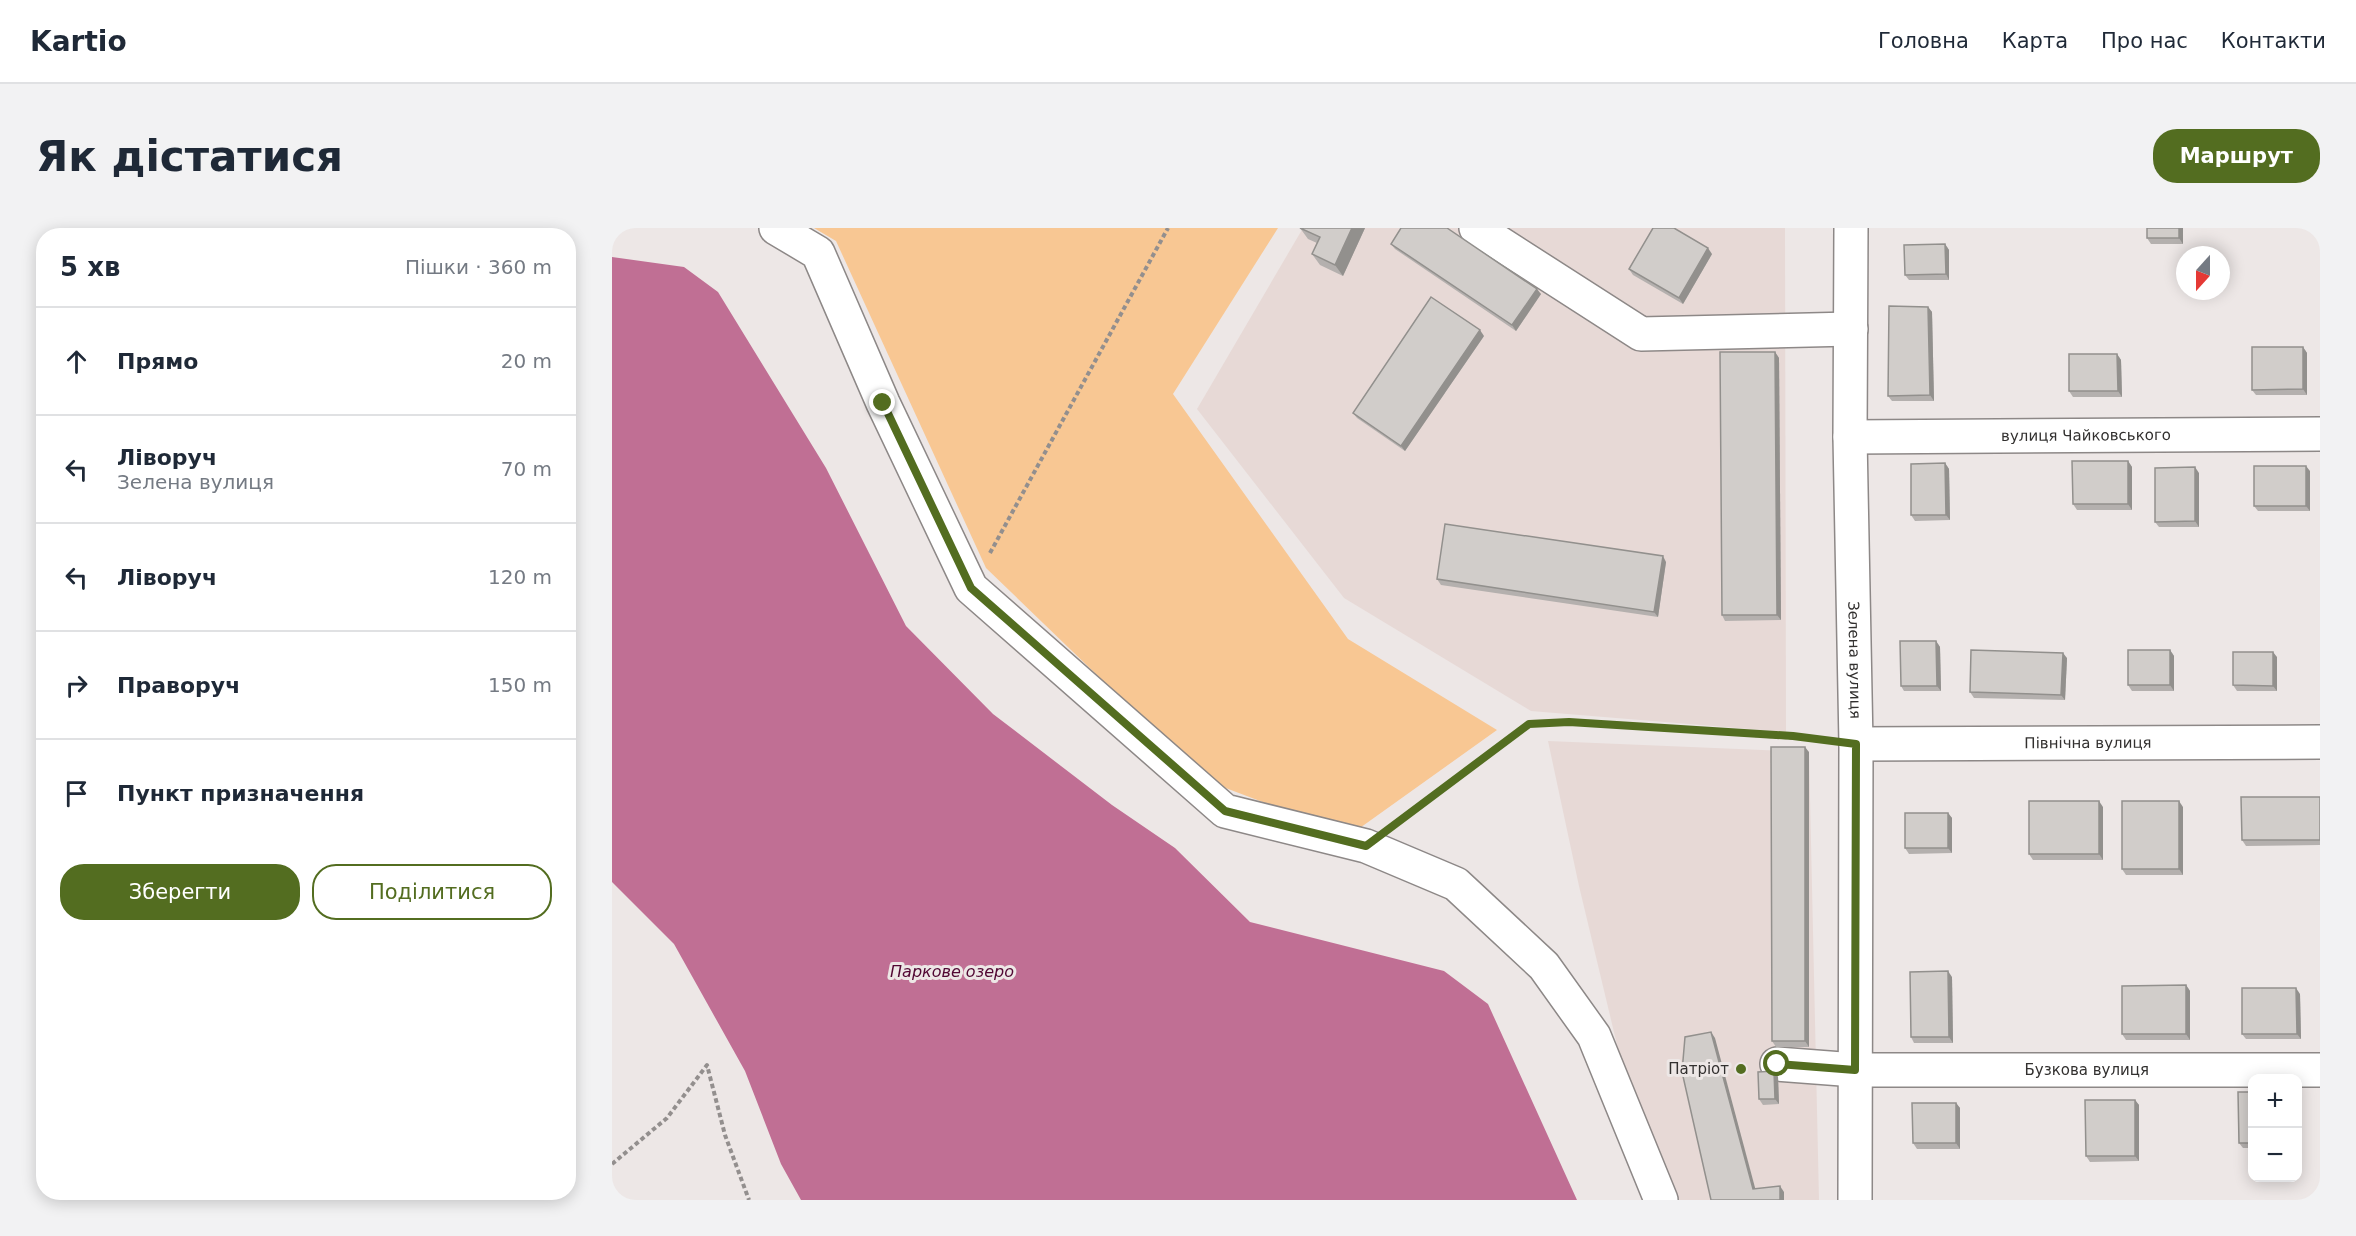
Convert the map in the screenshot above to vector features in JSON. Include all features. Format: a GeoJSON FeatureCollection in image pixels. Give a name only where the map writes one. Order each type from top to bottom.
{"type":"FeatureCollection","features":[{"type":"Feature","properties":{"kind":"street"},"geometry":{"type":"LineString","coordinates":[[776,228],[818,253],[883,403],[971,588],[1225,811],[1366,846],[1456,884],[1544,966],[1594,1036],[1661,1200]]}},
{"type":"Feature","properties":{"kind":"street"},"geometry":{"type":"LineString","coordinates":[[1476,228],[1641,334],[1851,328]]}},
{"type":"Feature","properties":{"kind":"street","name":"Зелена вулиця"},"geometry":{"type":"LineString","coordinates":[[1851,228],[1850,437],[1856,744],[1855,1200]]}},
{"type":"Feature","properties":{"kind":"street","name":"вулиця Чайковського"},"geometry":{"type":"LineString","coordinates":[[1850,437],[2320,434]]}},
{"type":"Feature","properties":{"kind":"street","name":"Північна вулиця"},"geometry":{"type":"LineString","coordinates":[[1856,744],[2320,742]]}},
{"type":"Feature","properties":{"kind":"street","name":"Бузкова вулиця"},"geometry":{"type":"LineString","coordinates":[[1777,1064],[1855,1070],[2320,1070]]}},
{"type":"Feature","properties":{"kind":"path"},"geometry":{"type":"LineString","coordinates":[[971,588],[1168,228]]}},
{"type":"Feature","properties":{"kind":"path"},"geometry":{"type":"LineString","coordinates":[[1366,846],[1529,724],[1569,722],[1793,736],[1856,744]]}},
{"type":"Feature","properties":{"kind":"path"},"geometry":{"type":"LineString","coordinates":[[612,1164],[667,1118],[707,1065],[725,1135],[749,1200]]}},
{"type":"Feature","properties":{"kind":"shaded area"},"geometry":{"type":"Polygon","coordinates":[[[814,228],[1278,228],[1173,394],[1348,639],[1497,730],[1350,835],[1207,781],[986,568],[836,241],[814,228]]]}},
{"type":"Feature","properties":{"kind":"shaded area"},"geometry":{"type":"Polygon","coordinates":[[[1303,228],[1785,228],[1786,732],[1531,711],[1344,598],[1197,409],[1303,228]]]}},
{"type":"Feature","properties":{"kind":"shaded area"},"geometry":{"type":"Polygon","coordinates":[[[1548,741],[1809,752],[1819,1200],[1676,1200],[1624,1074],[1579,886],[1548,741]]]}},
{"type":"Feature","properties":{"kind":"water","name":"Паркове озеро"},"geometry":{"type":"Polygon","coordinates":[[[612,257],[684,267],[718,292],[826,468],[906,626],[993,714],[1112,805],[1175,848],[1250,922],[1444,971],[1488,1004],[1577,1200],[801,1200],[781,1164],[745,1071],[674,944],[612,882],[612,257]]]}},
{"type":"Feature","properties":{"kind":"building"},"geometry":{"type":"Polygon","coordinates":[[[1300,228],[1352,228],[1335,265],[1312,254],[1320,237],[1300,228]]]}},
{"type":"Feature","properties":{"kind":"building"},"geometry":{"type":"Polygon","coordinates":[[[1401,228],[1447,228],[1537,289],[1512,325],[1391,244],[1401,228]]]}},
{"type":"Feature","properties":{"kind":"building"},"geometry":{"type":"Polygon","coordinates":[[[1653,228],[1674,228],[1708,248],[1679,298],[1629,269],[1653,228]]]}},
{"type":"Feature","properties":{"kind":"building"},"geometry":{"type":"Polygon","coordinates":[[[2147,228],[2179,228],[2179,238],[2147,238],[2147,228]]]}},
{"type":"Feature","properties":{"kind":"building"},"geometry":{"type":"Polygon","coordinates":[[[1945,244],[1946,274],[1905,275],[1904,245],[1945,244]]]}},
{"type":"Feature","properties":{"kind":"building"},"geometry":{"type":"Polygon","coordinates":[[[1431,297],[1480,330],[1401,446],[1353,413],[1431,297]]]}},
{"type":"Feature","properties":{"kind":"building"},"geometry":{"type":"Polygon","coordinates":[[[1889,306],[1928,307],[1930,395],[1888,396],[1889,306]]]}},
{"type":"Feature","properties":{"kind":"building"},"geometry":{"type":"Polygon","coordinates":[[[2252,347],[2303,347],[2303,389],[2252,390],[2252,347]]]}},
{"type":"Feature","properties":{"kind":"building"},"geometry":{"type":"Polygon","coordinates":[[[1720,352],[1775,352],[1777,615],[1722,615],[1720,352]]]}},
{"type":"Feature","properties":{"kind":"building"},"geometry":{"type":"Polygon","coordinates":[[[2069,354],[2117,354],[2118,391],[2069,391],[2069,354]]]}},
{"type":"Feature","properties":{"kind":"building"},"geometry":{"type":"Polygon","coordinates":[[[2072,461],[2128,461],[2128,504],[2073,504],[2072,461]]]}},
{"type":"Feature","properties":{"kind":"building"},"geometry":{"type":"Polygon","coordinates":[[[1945,463],[1946,515],[1911,515],[1911,464],[1945,463]]]}},
{"type":"Feature","properties":{"kind":"building"},"geometry":{"type":"Polygon","coordinates":[[[2254,466],[2306,466],[2306,506],[2254,506],[2254,466]]]}},
{"type":"Feature","properties":{"kind":"building"},"geometry":{"type":"Polygon","coordinates":[[[2195,467],[2195,521],[2155,522],[2155,468],[2195,467]]]}},
{"type":"Feature","properties":{"kind":"building"},"geometry":{"type":"Polygon","coordinates":[[[1445,524],[1663,556],[1654,612],[1437,579],[1445,524]]]}},
{"type":"Feature","properties":{"kind":"building"},"geometry":{"type":"Polygon","coordinates":[[[1900,641],[1936,641],[1937,686],[1901,686],[1900,641]]]}},
{"type":"Feature","properties":{"kind":"building"},"geometry":{"type":"Polygon","coordinates":[[[1971,650],[2063,653],[2061,695],[1970,692],[1971,650]]]}},
{"type":"Feature","properties":{"kind":"building"},"geometry":{"type":"Polygon","coordinates":[[[2128,650],[2170,650],[2170,685],[2128,685],[2128,650]]]}},
{"type":"Feature","properties":{"kind":"building"},"geometry":{"type":"Polygon","coordinates":[[[2233,652],[2273,652],[2273,686],[2233,685],[2233,652]]]}},
{"type":"Feature","properties":{"kind":"building"},"geometry":{"type":"Polygon","coordinates":[[[1771,747],[1805,747],[1805,1041],[1772,1041],[1771,747]]]}},
{"type":"Feature","properties":{"kind":"building"},"geometry":{"type":"Polygon","coordinates":[[[2241,797],[2320,797],[2320,840],[2242,840],[2241,797]]]}},
{"type":"Feature","properties":{"kind":"building"},"geometry":{"type":"Polygon","coordinates":[[[2029,801],[2099,801],[2099,854],[2029,854],[2029,801]]]}},
{"type":"Feature","properties":{"kind":"building"},"geometry":{"type":"Polygon","coordinates":[[[2122,801],[2179,801],[2179,869],[2122,869],[2122,801]]]}},
{"type":"Feature","properties":{"kind":"building"},"geometry":{"type":"Polygon","coordinates":[[[1905,813],[1948,813],[1948,848],[1905,848],[1905,813]]]}},
{"type":"Feature","properties":{"kind":"building"},"geometry":{"type":"Polygon","coordinates":[[[1948,971],[1949,1037],[1911,1037],[1910,972],[1948,971]]]}},
{"type":"Feature","properties":{"kind":"building"},"geometry":{"type":"Polygon","coordinates":[[[2186,985],[2186,1034],[2122,1034],[2122,986],[2186,985]]]}},
{"type":"Feature","properties":{"kind":"building"},"geometry":{"type":"Polygon","coordinates":[[[2242,988],[2296,988],[2297,1034],[2242,1034],[2242,988]]]}},
{"type":"Feature","properties":{"kind":"building"},"geometry":{"type":"Polygon","coordinates":[[[1711,1032],[1753,1189],[1780,1186],[1780,1200],[1711,1200],[1682,1072],[1685,1037],[1711,1032]]]}},
{"type":"Feature","properties":{"kind":"building"},"geometry":{"type":"Polygon","coordinates":[[[1774,1071],[1775,1099],[1759,1099],[1758,1072],[1774,1071]]]}},
{"type":"Feature","properties":{"kind":"building"},"geometry":{"type":"Polygon","coordinates":[[[2238,1092],[2248,1092],[2248,1143],[2239,1143],[2238,1092]]]}},
{"type":"Feature","properties":{"kind":"building"},"geometry":{"type":"Polygon","coordinates":[[[2085,1100],[2135,1100],[2135,1156],[2086,1156],[2085,1100]]]}},
{"type":"Feature","properties":{"kind":"building"},"geometry":{"type":"Polygon","coordinates":[[[1912,1103],[1956,1103],[1956,1143],[1913,1143],[1912,1103]]]}},
{"type":"Feature","properties":{"kind":"place","name":"Патріот"},"geometry":{"type":"Point","coordinates":[1741,1069]}},
{"type":"Feature","properties":{"kind":"route"},"geometry":{"type":"LineString","coordinates":[[883,403],[971,588],[1225,811],[1366,846],[1529,724],[1569,722],[1793,736],[1856,744],[1855,1070],[1777,1064]]}}]}
